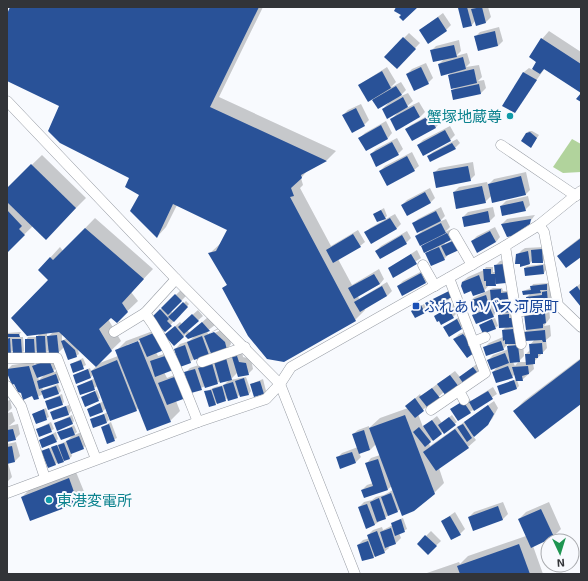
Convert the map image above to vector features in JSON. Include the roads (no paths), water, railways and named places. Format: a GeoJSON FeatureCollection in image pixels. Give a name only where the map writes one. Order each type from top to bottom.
{"type":"FeatureCollection","features":[{"type":"Feature","properties":{"kind":"street"},"geometry":{"type":"LineString","coordinates":[[7,100],[176,279],[280,384],[355,574]]}},
{"type":"Feature","properties":{"kind":"street"},"geometry":{"type":"LineString","coordinates":[[7,493],[96,459],[266,399],[280,384],[292,367],[505,246],[539,225],[578,194],[501,145]]}},
{"type":"Feature","properties":{"kind":"street"},"geometry":{"type":"LineString","coordinates":[[539,225],[544,232],[558,305],[581,327]]}},
{"type":"Feature","properties":{"kind":"street"},"geometry":{"type":"LineString","coordinates":[[454,234],[472,265]]}},
{"type":"Feature","properties":{"kind":"street"},"geometry":{"type":"LineString","coordinates":[[505,246],[521,344]]}},
{"type":"Feature","properties":{"kind":"street"},"geometry":{"type":"LineString","coordinates":[[424,265],[435,286]]}},
{"type":"Feature","properties":{"kind":"street"},"geometry":{"type":"LineString","coordinates":[[431,410],[485,373],[449,278]]}},
{"type":"Feature","properties":{"kind":"street"},"geometry":{"type":"LineString","coordinates":[[114,332],[145,313],[176,279]]}},
{"type":"Feature","properties":{"kind":"street"},"geometry":{"type":"LineString","coordinates":[[516,312],[541,308]]}},
{"type":"Feature","properties":{"kind":"street"},"geometry":{"type":"LineString","coordinates":[[145,313],[159,332],[176,365],[198,422]]}},
{"type":"Feature","properties":{"kind":"street"},"geometry":{"type":"LineString","coordinates":[[473,342],[485,337]]}},
{"type":"Feature","properties":{"kind":"street"},"geometry":{"type":"LineString","coordinates":[[202,362],[244,346]]}},
{"type":"Feature","properties":{"kind":"street"},"geometry":{"type":"LineString","coordinates":[[7,358],[57,358],[96,459]]}},
{"type":"Feature","properties":{"kind":"street"},"geometry":{"type":"LineString","coordinates":[[7,386],[21,406],[45,478]]}},
{"type":"Feature","properties":{"kind":"street"},"geometry":{"type":"LineString","coordinates":[[458,391],[464,400]]}},
{"type":"Feature","properties":{"kind":"place","name":"蟹塚地蔵尊"},"geometry":{"type":"Point","coordinates":[510,116]}},
{"type":"Feature","properties":{"kind":"place","name":"ふれあいバス河原町"},"geometry":{"type":"Point","coordinates":[416,306]}},
{"type":"Feature","properties":{"kind":"place","name":"東港変電所"},"geometry":{"type":"Point","coordinates":[49,500]}}]}
